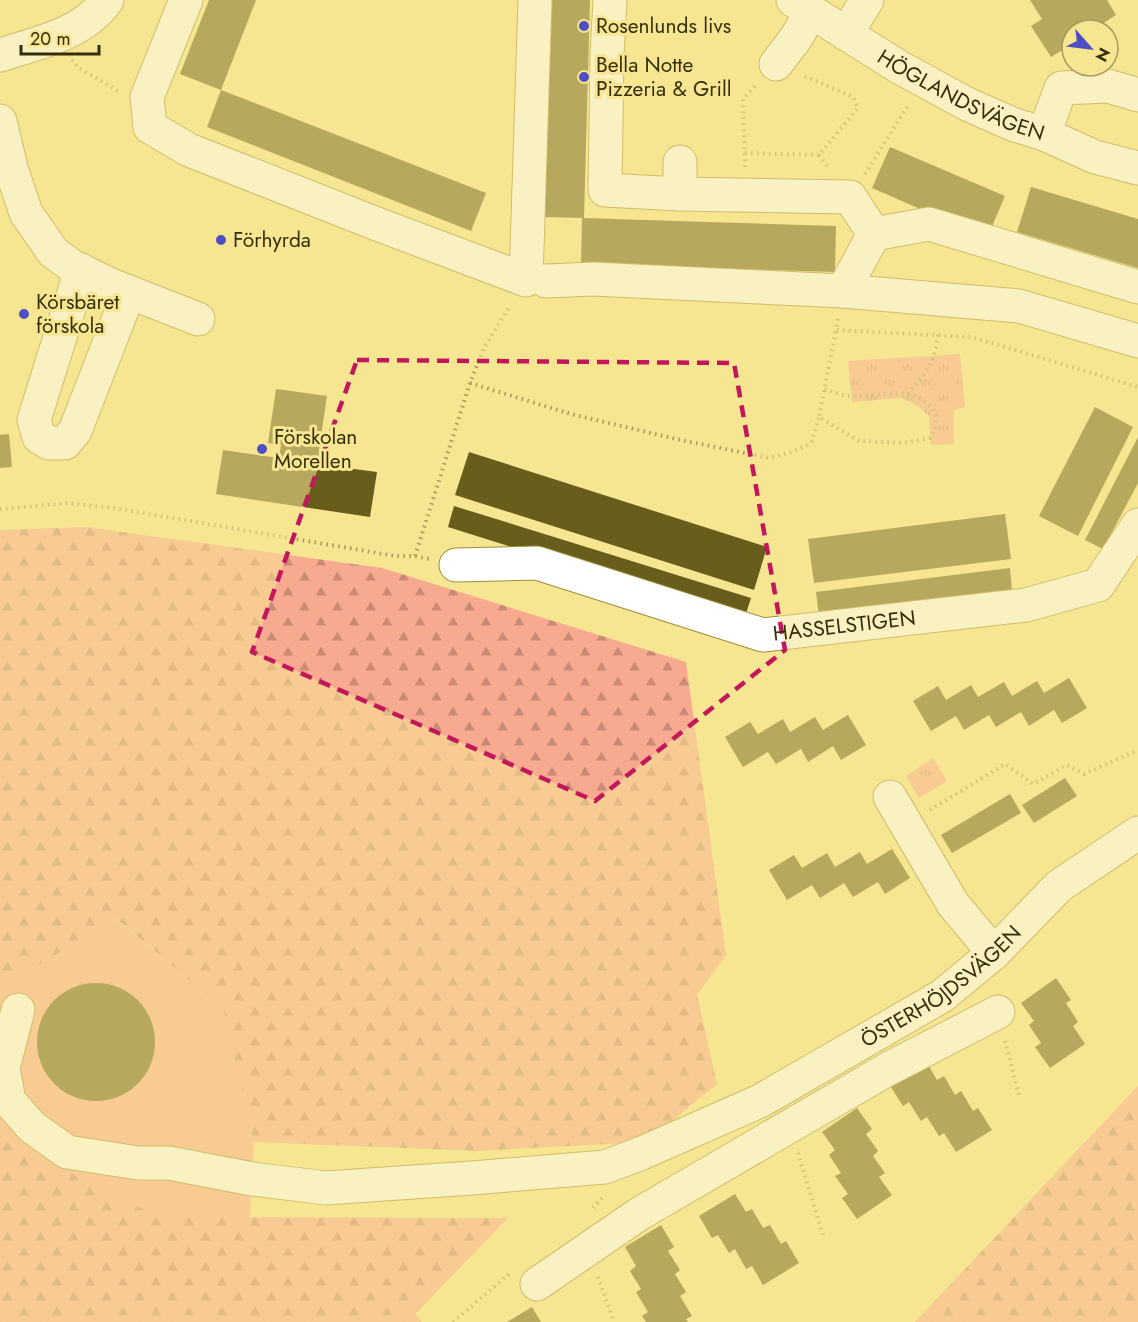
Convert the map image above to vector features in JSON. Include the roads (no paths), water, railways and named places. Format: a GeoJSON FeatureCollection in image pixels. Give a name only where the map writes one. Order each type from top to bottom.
{"type":"FeatureCollection","features":[{"type":"Feature","properties":{"kind":"street"},"geometry":{"type":"LineString","coordinates":[[0,55],[78,26],[101,9],[107,0]]}},
{"type":"Feature","properties":{"kind":"street"},"geometry":{"type":"LineString","coordinates":[[186,0],[147,97],[150,127],[189,150],[377,224],[536,280],[593,279],[843,291],[1019,306],[1138,341]]}},
{"type":"Feature","properties":{"kind":"street"},"geometry":{"type":"LineString","coordinates":[[535,0],[536,280]]}},
{"type":"Feature","properties":{"kind":"street"},"geometry":{"type":"LineString","coordinates":[[610,0],[605,190],[680,194],[850,196],[874,234]]}},
{"type":"Feature","properties":{"kind":"street"},"geometry":{"type":"LineString","coordinates":[[846,34],[867,0]]}},
{"type":"Feature","properties":{"kind":"street"},"geometry":{"type":"LineString","coordinates":[[776,64],[796,38],[799,3]]}},
{"type":"Feature","properties":{"kind":"street","name":"HÖGLANDSVÄGEN"},"geometry":{"type":"LineString","coordinates":[[799,3],[923,82],[1012,124],[1044,134],[1095,157],[1138,168]]}},
{"type":"Feature","properties":{"kind":"street"},"geometry":{"type":"LineString","coordinates":[[1044,134],[1061,87],[1108,86],[1138,95]]}},
{"type":"Feature","properties":{"kind":"street"},"geometry":{"type":"LineString","coordinates":[[0,121],[11,168],[26,213],[53,252],[81,270],[198,319]]}},
{"type":"Feature","properties":{"kind":"street"},"geometry":{"type":"LineString","coordinates":[[680,162],[680,194]]}},
{"type":"Feature","properties":{"kind":"street"},"geometry":{"type":"LineString","coordinates":[[874,234],[929,224],[1138,287]]}},
{"type":"Feature","properties":{"kind":"street"},"geometry":{"type":"LineString","coordinates":[[843,291],[874,234]]}},
{"type":"Feature","properties":{"kind":"street"},"geometry":{"type":"LineString","coordinates":[[81,270],[34,420],[39,437],[49,443],[65,443],[75,431],[129,292]]}},
{"type":"Feature","properties":{"kind":"street","name":"HASSELSTIGEN"},"geometry":{"type":"LineString","coordinates":[[456,565],[537,563],[763,635],[1026,605],[1098,585],[1138,525]]}},
{"type":"Feature","properties":{"kind":"street"},"geometry":{"type":"LineString","coordinates":[[890,797],[953,904],[994,953]]}},
{"type":"Feature","properties":{"kind":"street","name":"ÖSTERHÖJDSVÄGEN"},"geometry":{"type":"LineString","coordinates":[[18,1010],[3,1068],[9,1101],[32,1127],[67,1152],[138,1163],[169,1163],[252,1179],[326,1188],[605,1167],[760,1101],[942,996],[994,953],[1059,886],[1138,833]]}},
{"type":"Feature","properties":{"kind":"street","name":"ÖSTERHÖJDSVÄGEN"},"geometry":{"type":"LineString","coordinates":[[537,1284],[639,1214],[888,1069],[998,1012]]}},
{"type":"Feature","properties":{"kind":"street"},"geometry":{"type":"LineString","coordinates":[[760,1101],[783,1131]]}},
{"type":"Feature","properties":{"kind":"place","name":"Rosenlunds livs"},"geometry":{"type":"Point","coordinates":[584,26]}},
{"type":"Feature","properties":{"kind":"place","name":"Bella Notte Pizzeria & Grill"},"geometry":{"type":"Point","coordinates":[584,77]}},
{"type":"Feature","properties":{"kind":"place","name":"Förhyrda"},"geometry":{"type":"Point","coordinates":[221,240]}},
{"type":"Feature","properties":{"kind":"place","name":"Körsbäret förskola"},"geometry":{"type":"Point","coordinates":[24,314]}},
{"type":"Feature","properties":{"kind":"place","name":"Förskolan Morellen"},"geometry":{"type":"Point","coordinates":[262,449]}}]}
